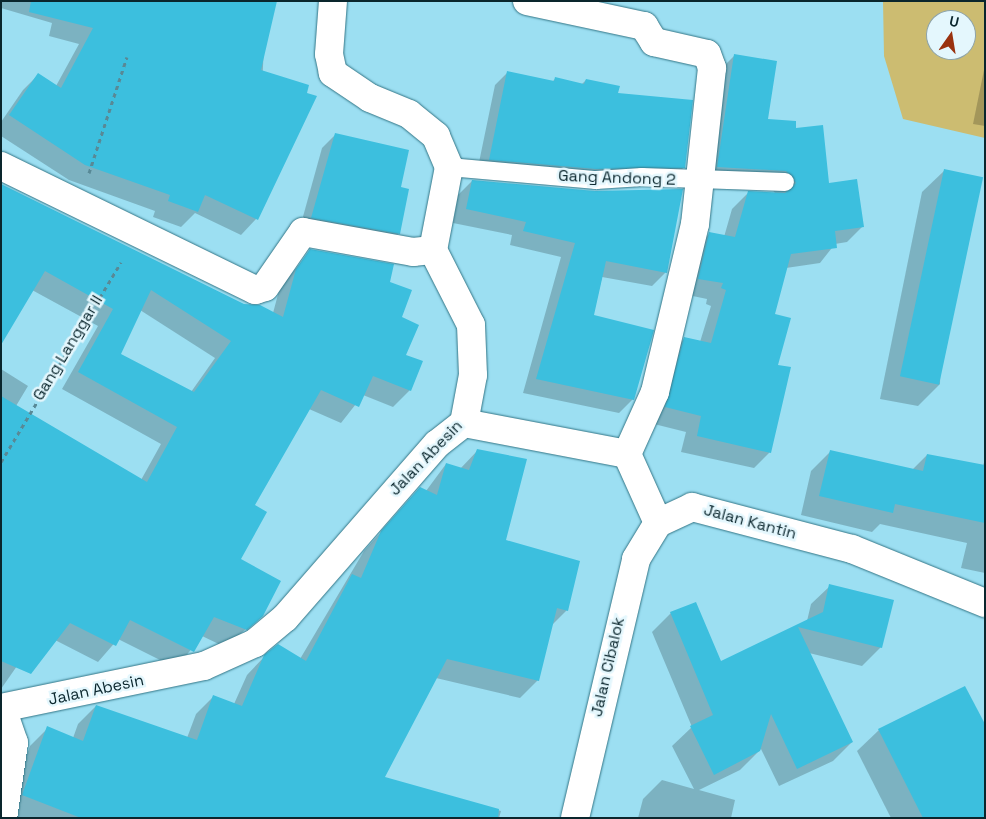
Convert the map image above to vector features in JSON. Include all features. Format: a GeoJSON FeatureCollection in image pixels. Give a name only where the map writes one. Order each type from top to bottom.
{"type":"FeatureCollection","features":[{"type":"Feature","properties":{"kind":"street"},"geometry":{"type":"LineString","coordinates":[[1,166],[79,202],[137,235],[255,290],[265,287],[302,232],[413,252],[433,250],[449,167],[436,136],[409,114],[370,98],[333,73],[328,54],[333,1]]}},
{"type":"Feature","properties":{"kind":"street"},"geometry":{"type":"LineString","coordinates":[[527,1],[644,26],[654,42],[707,54],[712,68],[701,181],[655,392],[627,454],[658,523]]}},
{"type":"Feature","properties":{"kind":"street","name":"Jalan Abesin"},"geometry":{"type":"LineString","coordinates":[[2,708],[204,666],[256,644],[285,618],[437,444],[464,422],[472,375],[471,325],[433,250]]}},
{"type":"Feature","properties":{"kind":"street"},"geometry":{"type":"LineString","coordinates":[[464,422],[627,454]]}},
{"type":"Feature","properties":{"kind":"street","name":"Jalan Kantin"},"geometry":{"type":"LineString","coordinates":[[658,523],[692,507],[852,549],[985,603]]}},
{"type":"Feature","properties":{"kind":"street","name":"Jalan Cibalok"},"geometry":{"type":"LineString","coordinates":[[575,818],[636,558],[658,523]]}},
{"type":"Feature","properties":{"kind":"street"},"geometry":{"type":"LineString","coordinates":[[2,708],[14,743],[3,818]]}},
{"type":"Feature","properties":{"kind":"lane","name":"Gang Andong 2"},"geometry":{"type":"LineString","coordinates":[[449,167],[596,180],[642,177],[701,181],[785,182]]}},
{"type":"Feature","properties":{"kind":"path"},"geometry":{"type":"LineString","coordinates":[[79,202],[127,57]]}},
{"type":"Feature","properties":{"kind":"path","name":"Gang Langgar II"},"geometry":{"type":"LineString","coordinates":[[1,462],[137,235]]}},
{"type":"Feature","properties":{"kind":"shaded area"},"geometry":{"type":"Polygon","coordinates":[[[883,1],[985,1],[985,138],[903,119],[884,56],[883,1]]]}},
{"type":"Feature","properties":{"kind":"building"},"geometry":{"type":"Polygon","coordinates":[[[31,1],[277,1],[261,70],[309,85],[307,93],[317,96],[258,220],[205,195],[198,212],[168,201],[170,195],[85,165],[9,115],[38,73],[61,88],[93,28],[29,12],[31,1]]]}},
{"type":"Feature","properties":{"kind":"building"},"geometry":{"type":"Polygon","coordinates":[[[734,54],[777,61],[768,119],[796,121],[796,128],[823,125],[829,183],[857,179],[864,227],[835,231],[837,248],[791,254],[775,314],[791,318],[778,365],[791,367],[771,453],[697,436],[701,416],[665,407],[684,337],[711,343],[726,290],[721,288],[723,283],[698,279],[709,232],[735,237],[748,191],[785,193],[796,183],[786,171],[717,167],[734,54]]]}},
{"type":"Feature","properties":{"kind":"building"},"geometry":{"type":"Polygon","coordinates":[[[507,71],[554,81],[555,77],[584,84],[586,79],[620,86],[618,93],[693,100],[685,168],[596,169],[489,160],[507,71]]]}},
{"type":"Feature","properties":{"kind":"building"},"geometry":{"type":"Polygon","coordinates":[[[335,133],[409,150],[401,187],[409,189],[400,234],[311,218],[335,133]]]}},
{"type":"Feature","properties":{"kind":"building"},"geometry":{"type":"Polygon","coordinates":[[[944,169],[983,177],[939,385],[900,376],[944,169]]]}},
{"type":"Feature","properties":{"kind":"building"},"geometry":{"type":"Polygon","coordinates":[[[472,180],[595,191],[683,189],[667,273],[606,261],[594,315],[654,330],[634,400],[536,379],[575,243],[523,231],[526,222],[466,209],[472,180]]]}},
{"type":"Feature","properties":{"kind":"building"},"geometry":{"type":"Polygon","coordinates":[[[1,184],[244,304],[260,305],[283,317],[296,269],[310,249],[394,264],[390,282],[412,290],[402,317],[419,325],[406,355],[423,361],[411,391],[373,376],[359,407],[321,390],[255,505],[267,512],[241,559],[281,581],[263,616],[247,630],[214,617],[194,652],[130,620],[116,646],[70,623],[31,674],[1,661],[1,396],[147,482],[177,427],[78,372],[113,309],[45,271],[1,345],[1,184]],[[151,290],[121,354],[194,392],[231,341],[151,290]]]}},
{"type":"Feature","properties":{"kind":"building"},"geometry":{"type":"Polygon","coordinates":[[[477,449],[527,459],[506,540],[580,561],[568,611],[557,608],[539,681],[447,659],[385,777],[499,809],[498,818],[81,818],[22,795],[47,726],[83,741],[96,705],[197,740],[213,695],[242,706],[264,655],[278,644],[306,661],[352,574],[361,578],[381,531],[420,487],[437,495],[446,463],[469,470],[477,449]]]}},
{"type":"Feature","properties":{"kind":"building"},"geometry":{"type":"Polygon","coordinates":[[[830,450],[923,471],[927,454],[985,465],[985,523],[895,504],[893,513],[819,496],[830,450]]]}},
{"type":"Feature","properties":{"kind":"building"},"geometry":{"type":"Polygon","coordinates":[[[829,584],[894,600],[882,648],[798,627],[853,742],[797,769],[771,714],[760,751],[714,775],[690,726],[713,715],[670,612],[696,602],[721,661],[823,612],[829,584]]]}},
{"type":"Feature","properties":{"kind":"building"},"geometry":{"type":"Polygon","coordinates":[[[965,686],[985,724],[985,818],[923,818],[878,729],[965,686]]]}}]}
